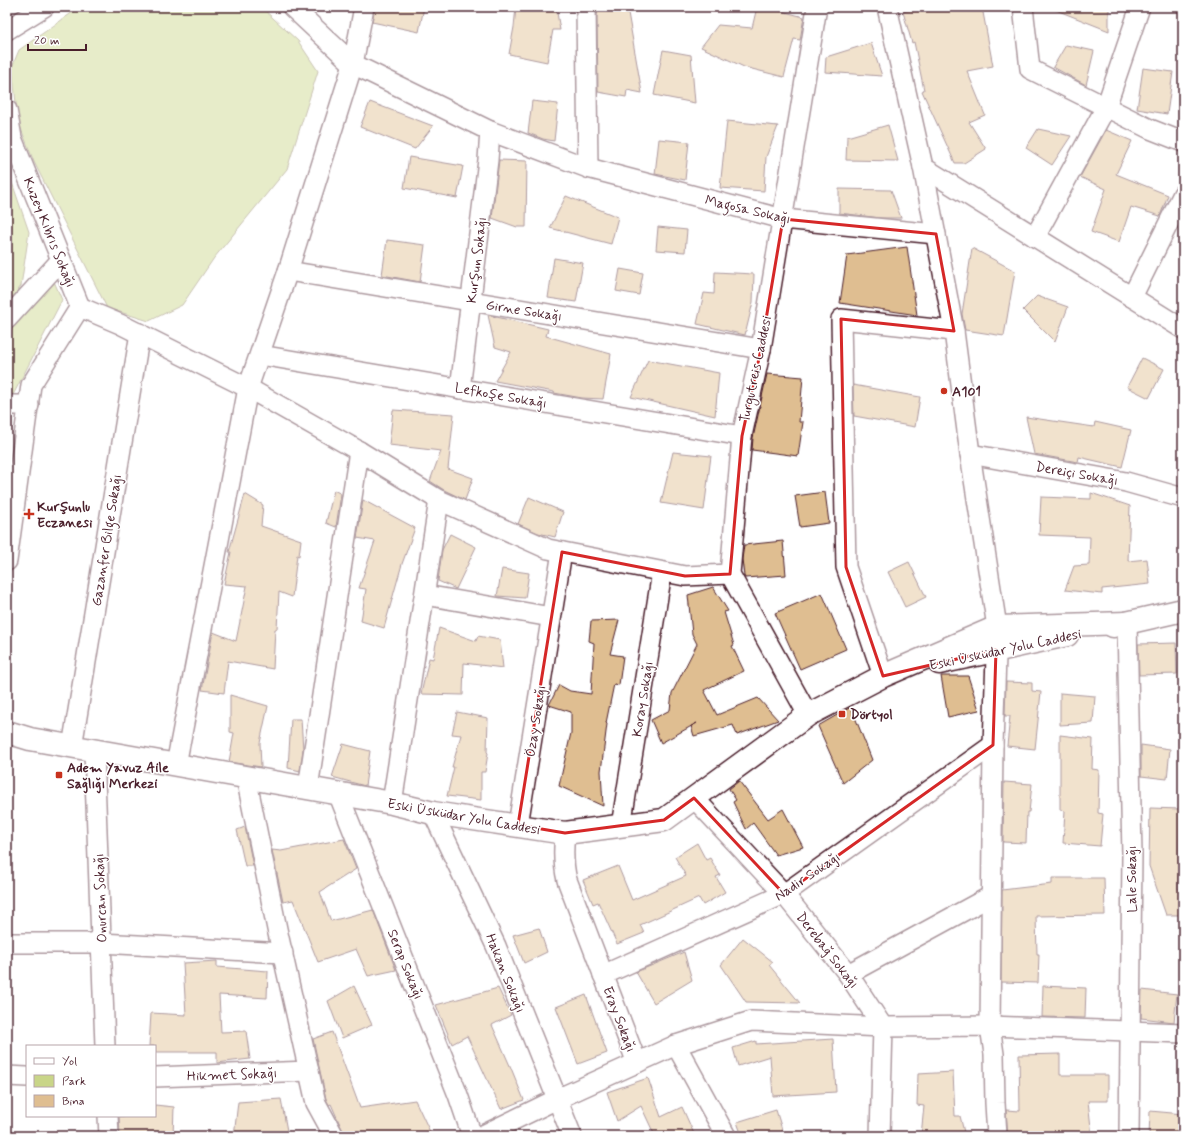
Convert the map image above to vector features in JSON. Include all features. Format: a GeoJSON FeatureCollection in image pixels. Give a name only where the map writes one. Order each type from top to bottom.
{"type":"FeatureCollection","features":[{"type":"Feature","properties":{"kind":"street"},"geometry":{"type":"LineString","coordinates":[[7,30],[44,7]]}},
{"type":"Feature","properties":{"kind":"street","name":"Magosa Sokağı"},"geometry":{"type":"LineString","coordinates":[[292,7],[353,64],[490,131],[588,168],[783,219],[936,234]]}},
{"type":"Feature","properties":{"kind":"street"},"geometry":{"type":"LineString","coordinates":[[176,765],[248,388],[288,271],[353,64],[364,7]]}},
{"type":"Feature","properties":{"kind":"street"},"geometry":{"type":"LineString","coordinates":[[586,7],[588,168]]}},
{"type":"Feature","properties":{"kind":"street","name":"Turgutreis Caddesi"},"geometry":{"type":"LineString","coordinates":[[730,574],[742,436],[761,349],[817,7]]}},
{"type":"Feature","properties":{"kind":"street"},"geometry":{"type":"LineString","coordinates":[[887,7],[923,167],[954,331],[970,454],[997,627],[993,745],[990,1026],[994,1054],[997,1136]]}},
{"type":"Feature","properties":{"kind":"street"},"geometry":{"type":"LineString","coordinates":[[1023,7],[1030,69],[1150,129],[1183,142]]}},
{"type":"Feature","properties":{"kind":"street"},"geometry":{"type":"LineString","coordinates":[[1035,237],[1106,107],[1140,7]]}},
{"type":"Feature","properties":{"kind":"street","name":"Kuzey Kıbrıs Sokağı"},"geometry":{"type":"LineString","coordinates":[[7,110],[12,138],[80,307]]}},
{"type":"Feature","properties":{"kind":"street","name":"Kurşun Sokağı"},"geometry":{"type":"LineString","coordinates":[[460,389],[488,160],[490,131]]}},
{"type":"Feature","properties":{"kind":"street"},"geometry":{"type":"LineString","coordinates":[[923,167],[1183,329]]}},
{"type":"Feature","properties":{"kind":"street"},"geometry":{"type":"LineString","coordinates":[[1132,297],[1183,194]]}},
{"type":"Feature","properties":{"kind":"street"},"geometry":{"type":"LineString","coordinates":[[7,319],[61,260]]}},
{"type":"Feature","properties":{"kind":"street","name":"Girne Sokağı"},"geometry":{"type":"LineString","coordinates":[[288,271],[761,349]]}},
{"type":"Feature","properties":{"kind":"street"},"geometry":{"type":"LineString","coordinates":[[7,561],[31,385],[80,307],[140,333],[248,388],[359,451],[440,500],[548,549],[685,576],[730,574],[808,715]]}},
{"type":"Feature","properties":{"kind":"street"},"geometry":{"type":"LineString","coordinates":[[883,676],[846,567],[842,319],[954,331]]}},
{"type":"Feature","properties":{"kind":"street","name":"Gazanfer Bilge Sokağı"},"geometry":{"type":"LineString","coordinates":[[72,747],[140,333]]}},
{"type":"Feature","properties":{"kind":"street","name":"Lefkoşe Sokağı"},"geometry":{"type":"LineString","coordinates":[[260,355],[742,436]]}},
{"type":"Feature","properties":{"kind":"street"},"geometry":{"type":"LineString","coordinates":[[7,405],[29,405]]}},
{"type":"Feature","properties":{"kind":"street"},"geometry":{"type":"LineString","coordinates":[[308,788],[359,451]]}},
{"type":"Feature","properties":{"kind":"street","name":"Dereiçi Sokağı"},"geometry":{"type":"LineString","coordinates":[[970,454],[1126,482],[1183,498]]}},
{"type":"Feature","properties":{"kind":"street"},"geometry":{"type":"LineString","coordinates":[[392,803],[440,500]]}},
{"type":"Feature","properties":{"kind":"street","name":"Özay Sokağı"},"geometry":{"type":"LineString","coordinates":[[518,825],[562,552]]}},
{"type":"Feature","properties":{"kind":"street","name":"Koray Sokağı"},"geometry":{"type":"LineString","coordinates":[[621,826],[662,572]]}},
{"type":"Feature","properties":{"kind":"street"},"geometry":{"type":"LineString","coordinates":[[425,595],[552,617]]}},
{"type":"Feature","properties":{"kind":"street","name":"Eski Üsküdar Yolu Caddesi"},"geometry":{"type":"LineString","coordinates":[[883,676],[1183,610]]}},
{"type":"Feature","properties":{"kind":"street","name":"Eski Üsküdar Yolu Caddesi"},"geometry":{"type":"LineString","coordinates":[[7,732],[30,739],[72,747],[338,793],[392,803],[433,813],[565,833],[664,820],[808,715],[883,676],[997,627],[1127,623]]}},
{"type":"Feature","properties":{"kind":"street","name":"Lale Sokağı"},"geometry":{"type":"LineString","coordinates":[[1127,623],[1132,855],[1129,1136]]}},
{"type":"Feature","properties":{"kind":"street","name":"Nadir Sokağı"},"geometry":{"type":"LineString","coordinates":[[603,975],[784,894],[993,745]]}},
{"type":"Feature","properties":{"kind":"street","name":"Onurcan Sokağı"},"geometry":{"type":"LineString","coordinates":[[94,751],[105,1045]]}},
{"type":"Feature","properties":{"kind":"street"},"geometry":{"type":"LineString","coordinates":[[246,777],[282,953],[316,1103],[334,1136]]}},
{"type":"Feature","properties":{"kind":"street","name":"Serap Sokağı"},"geometry":{"type":"LineString","coordinates":[[338,793],[458,1095],[472,1136]]}},
{"type":"Feature","properties":{"kind":"street","name":"Derebağ Sokağı"},"geometry":{"type":"LineString","coordinates":[[694,798],[784,894],[848,974],[883,1027]]}},
{"type":"Feature","properties":{"kind":"street","name":"Hakan Sokağı"},"geometry":{"type":"LineString","coordinates":[[433,813],[496,946],[572,1136]]}},
{"type":"Feature","properties":{"kind":"street","name":"Eray Sokağı"},"geometry":{"type":"LineString","coordinates":[[565,833],[564,857],[567,880],[637,1063]]}},
{"type":"Feature","properties":{"kind":"street"},"geometry":{"type":"LineString","coordinates":[[848,974],[991,896]]}},
{"type":"Feature","properties":{"kind":"street"},"geometry":{"type":"LineString","coordinates":[[7,943],[101,943],[282,953]]}},
{"type":"Feature","properties":{"kind":"street"},"geometry":{"type":"LineString","coordinates":[[480,1136],[676,1045],[751,1021],[883,1027],[990,1026],[1183,1032]]}},
{"type":"Feature","properties":{"kind":"street"},"geometry":{"type":"LineString","coordinates":[[880,1136],[883,1027]]}},
{"type":"Feature","properties":{"kind":"street"},"geometry":{"type":"LineString","coordinates":[[676,1045],[726,1136]]}},
{"type":"Feature","properties":{"kind":"street","name":"Hikmet Sokağı"},"geometry":{"type":"LineString","coordinates":[[156,1077],[309,1072]]}},
{"type":"Feature","properties":{"kind":"street"},"geometry":{"type":"LineString","coordinates":[[7,1076],[26,1077]]}},
{"type":"Feature","properties":{"kind":"street"},"geometry":{"type":"LineString","coordinates":[[108,1117],[109,1136]]}},
{"type":"Feature","properties":{"kind":"highlighted area"},"geometry":{"type":"Polygon","coordinates":[[[783,219],[936,234],[954,331],[841,319],[846,567],[883,676],[996,650],[993,745],[784,894],[694,798],[664,820],[565,833],[518,825],[562,552],[685,576],[730,574],[742,436],[761,349],[783,219]]]}},
{"type":"Feature","properties":{"kind":"green space"},"geometry":{"type":"Polygon","coordinates":[[[80,7],[261,7],[298,41],[318,71],[287,169],[214,258],[182,305],[149,321],[107,308],[34,162],[18,121],[12,67],[19,50],[80,7]]]}},
{"type":"Feature","properties":{"kind":"green space"},"geometry":{"type":"Polygon","coordinates":[[[7,168],[29,232],[21,286],[7,305],[7,168]]]}},
{"type":"Feature","properties":{"kind":"green space"},"geometry":{"type":"Polygon","coordinates":[[[53,279],[62,300],[11,399],[7,399],[7,330],[53,279]]]}},
{"type":"Feature","properties":{"kind":"building"},"geometry":{"type":"Polygon","coordinates":[[[375,7],[424,7],[419,32],[372,22],[375,7]]]}},
{"type":"Feature","properties":{"kind":"building"},"geometry":{"type":"Polygon","coordinates":[[[516,7],[556,7],[560,30],[553,30],[547,62],[509,54],[516,7]]]}},
{"type":"Feature","properties":{"kind":"building"},"geometry":{"type":"Polygon","coordinates":[[[598,7],[627,7],[642,93],[627,90],[626,97],[598,92],[598,7]]]}},
{"type":"Feature","properties":{"kind":"building"},"geometry":{"type":"Polygon","coordinates":[[[757,7],[766,7],[804,17],[800,40],[794,39],[784,77],[744,67],[701,47],[718,25],[752,28],[757,7]]]}},
{"type":"Feature","properties":{"kind":"building"},"geometry":{"type":"Polygon","coordinates":[[[920,7],[982,7],[993,66],[967,71],[985,115],[969,122],[986,149],[964,163],[955,163],[922,91],[924,90],[914,42],[912,43],[903,12],[920,7]]]}},
{"type":"Feature","properties":{"kind":"building"},"geometry":{"type":"Polygon","coordinates":[[[1109,7],[1109,31],[1051,8],[1109,7]]]}},
{"type":"Feature","properties":{"kind":"building"},"geometry":{"type":"Polygon","coordinates":[[[871,43],[882,76],[825,72],[826,57],[871,43]]]}},
{"type":"Feature","properties":{"kind":"building"},"geometry":{"type":"Polygon","coordinates":[[[1066,45],[1094,51],[1086,85],[1053,67],[1066,45]]]}},
{"type":"Feature","properties":{"kind":"building"},"geometry":{"type":"Polygon","coordinates":[[[663,50],[691,55],[695,103],[654,95],[663,50]]]}},
{"type":"Feature","properties":{"kind":"building"},"geometry":{"type":"Polygon","coordinates":[[[1143,68],[1173,72],[1167,114],[1137,109],[1143,68]]]}},
{"type":"Feature","properties":{"kind":"building"},"geometry":{"type":"Polygon","coordinates":[[[532,101],[558,104],[554,141],[543,139],[528,133],[532,101]]]}},
{"type":"Feature","properties":{"kind":"building"},"geometry":{"type":"Polygon","coordinates":[[[370,102],[433,126],[415,149],[360,127],[370,102]]]}},
{"type":"Feature","properties":{"kind":"building"},"geometry":{"type":"Polygon","coordinates":[[[727,121],[778,126],[766,157],[764,191],[720,188],[727,121]]]}},
{"type":"Feature","properties":{"kind":"building"},"geometry":{"type":"Polygon","coordinates":[[[888,125],[898,161],[846,160],[847,137],[888,125]]]}},
{"type":"Feature","properties":{"kind":"building"},"geometry":{"type":"Polygon","coordinates":[[[1038,129],[1071,136],[1052,165],[1026,148],[1038,129]]]}},
{"type":"Feature","properties":{"kind":"building"},"geometry":{"type":"Polygon","coordinates":[[[1106,130],[1132,141],[1116,174],[1168,195],[1160,216],[1131,207],[1119,242],[1091,232],[1106,189],[1080,177],[1106,130]]]}},
{"type":"Feature","properties":{"kind":"building"},"geometry":{"type":"Polygon","coordinates":[[[659,139],[689,142],[685,180],[655,174],[659,139]]]}},
{"type":"Feature","properties":{"kind":"building"},"geometry":{"type":"Polygon","coordinates":[[[409,157],[463,166],[457,198],[404,188],[409,157]]]}},
{"type":"Feature","properties":{"kind":"building"},"geometry":{"type":"Polygon","coordinates":[[[499,160],[527,161],[526,227],[517,227],[492,218],[499,160]]]}},
{"type":"Feature","properties":{"kind":"building"},"geometry":{"type":"Polygon","coordinates":[[[839,189],[891,190],[901,218],[881,218],[839,213],[839,189]]]}},
{"type":"Feature","properties":{"kind":"building"},"geometry":{"type":"Polygon","coordinates":[[[566,196],[618,217],[611,244],[550,228],[566,196]]]}},
{"type":"Feature","properties":{"kind":"building"},"geometry":{"type":"Polygon","coordinates":[[[658,227],[687,230],[685,252],[656,250],[658,227]]]}},
{"type":"Feature","properties":{"kind":"building"},"geometry":{"type":"Polygon","coordinates":[[[387,240],[425,245],[420,282],[382,275],[387,240]]]}},
{"type":"Feature","properties":{"kind":"building"},"geometry":{"type":"Polygon","coordinates":[[[907,247],[917,315],[840,303],[847,255],[907,247]]]}},
{"type":"Feature","properties":{"kind":"building"},"geometry":{"type":"Polygon","coordinates":[[[972,248],[1015,271],[1004,336],[965,330],[962,314],[972,248]]]}},
{"type":"Feature","properties":{"kind":"building"},"geometry":{"type":"Polygon","coordinates":[[[554,258],[583,263],[576,302],[548,298],[554,258]]]}},
{"type":"Feature","properties":{"kind":"building"},"geometry":{"type":"Polygon","coordinates":[[[620,269],[643,273],[639,295],[616,291],[620,269]]]}},
{"type":"Feature","properties":{"kind":"building"},"geometry":{"type":"Polygon","coordinates":[[[715,272],[754,274],[753,302],[745,335],[697,324],[704,293],[714,294],[715,272]]]}},
{"type":"Feature","properties":{"kind":"building"},"geometry":{"type":"Polygon","coordinates":[[[1037,296],[1068,307],[1055,342],[1023,310],[1037,296]]]}},
{"type":"Feature","properties":{"kind":"building"},"geometry":{"type":"Polygon","coordinates":[[[488,315],[548,329],[546,336],[611,354],[603,399],[582,398],[495,381],[511,352],[495,347],[488,315]]]}},
{"type":"Feature","properties":{"kind":"building"},"geometry":{"type":"Polygon","coordinates":[[[1142,358],[1164,369],[1149,398],[1127,387],[1142,358]]]}},
{"type":"Feature","properties":{"kind":"building"},"geometry":{"type":"Polygon","coordinates":[[[648,360],[719,373],[715,416],[631,397],[648,360]]]}},
{"type":"Feature","properties":{"kind":"building"},"geometry":{"type":"Polygon","coordinates":[[[767,374],[803,377],[799,422],[803,422],[798,456],[752,450],[753,438],[767,374]]]}},
{"type":"Feature","properties":{"kind":"building"},"geometry":{"type":"Polygon","coordinates":[[[853,385],[920,397],[915,427],[854,416],[853,385]]]}},
{"type":"Feature","properties":{"kind":"building"},"geometry":{"type":"Polygon","coordinates":[[[393,410],[454,414],[448,469],[473,478],[465,500],[444,490],[430,481],[441,451],[389,445],[393,410]]]}},
{"type":"Feature","properties":{"kind":"building"},"geometry":{"type":"Polygon","coordinates":[[[1026,417],[1094,427],[1095,422],[1131,430],[1122,467],[1079,457],[1078,462],[1034,454],[1026,417]]]}},
{"type":"Feature","properties":{"kind":"building"},"geometry":{"type":"Polygon","coordinates":[[[673,452],[711,456],[704,510],[661,503],[673,452]]]}},
{"type":"Feature","properties":{"kind":"building"},"geometry":{"type":"Polygon","coordinates":[[[334,490],[341,494],[336,527],[326,523],[334,490]]]}},
{"type":"Feature","properties":{"kind":"building"},"geometry":{"type":"Polygon","coordinates":[[[825,492],[829,523],[800,527],[795,496],[825,492]]]}},
{"type":"Feature","properties":{"kind":"building"},"geometry":{"type":"Polygon","coordinates":[[[1091,493],[1130,506],[1128,561],[1147,559],[1150,584],[1102,589],[1102,594],[1065,590],[1074,566],[1089,565],[1090,537],[1039,535],[1041,497],[1091,499],[1091,493]]]}},
{"type":"Feature","properties":{"kind":"building"},"geometry":{"type":"Polygon","coordinates":[[[245,494],[263,505],[261,526],[301,540],[299,556],[297,555],[292,597],[279,592],[273,669],[228,661],[224,693],[202,690],[213,632],[236,641],[247,586],[224,584],[231,552],[229,552],[245,494]]]}},
{"type":"Feature","properties":{"kind":"building"},"geometry":{"type":"Polygon","coordinates":[[[529,497],[563,512],[555,537],[538,533],[518,524],[529,497]]]}},
{"type":"Feature","properties":{"kind":"building"},"geometry":{"type":"Polygon","coordinates":[[[363,500],[415,528],[402,564],[384,628],[361,621],[366,589],[359,588],[375,541],[357,538],[363,500]]]}},
{"type":"Feature","properties":{"kind":"building"},"geometry":{"type":"Polygon","coordinates":[[[450,534],[476,547],[456,589],[438,581],[442,550],[450,534]]]}},
{"type":"Feature","properties":{"kind":"building"},"geometry":{"type":"Polygon","coordinates":[[[783,541],[786,575],[745,578],[742,559],[744,545],[783,541]]]}},
{"type":"Feature","properties":{"kind":"building"},"geometry":{"type":"Polygon","coordinates":[[[909,562],[926,597],[905,607],[888,572],[909,562]]]}},
{"type":"Feature","properties":{"kind":"building"},"geometry":{"type":"Polygon","coordinates":[[[502,569],[529,573],[525,598],[497,596],[502,569]]]}},
{"type":"Feature","properties":{"kind":"building"},"geometry":{"type":"Polygon","coordinates":[[[713,587],[728,611],[724,612],[734,645],[732,646],[744,671],[704,690],[717,715],[758,698],[778,720],[737,735],[733,725],[694,736],[691,726],[661,743],[651,720],[670,710],[672,693],[697,644],[692,634],[688,595],[713,587]]]}},
{"type":"Feature","properties":{"kind":"building"},"geometry":{"type":"Polygon","coordinates":[[[822,593],[846,649],[800,669],[775,613],[822,593]]]}},
{"type":"Feature","properties":{"kind":"building"},"geometry":{"type":"Polygon","coordinates":[[[619,620],[610,654],[623,656],[619,685],[614,684],[606,723],[601,771],[603,806],[559,786],[571,733],[571,712],[549,705],[559,685],[570,691],[591,694],[594,643],[589,641],[591,621],[619,620]]]}},
{"type":"Feature","properties":{"kind":"building"},"geometry":{"type":"Polygon","coordinates":[[[439,628],[476,641],[478,636],[500,640],[503,668],[464,663],[463,695],[421,694],[429,658],[433,659],[439,628]]]}},
{"type":"Feature","properties":{"kind":"building"},"geometry":{"type":"Polygon","coordinates":[[[1176,643],[1177,674],[1139,675],[1138,644],[1176,643]]]}},
{"type":"Feature","properties":{"kind":"building"},"geometry":{"type":"Polygon","coordinates":[[[941,676],[968,676],[979,710],[948,717],[941,676]]]}},
{"type":"Feature","properties":{"kind":"building"},"geometry":{"type":"Polygon","coordinates":[[[1006,682],[1032,683],[1032,691],[1041,692],[1035,749],[1007,746],[1010,716],[1005,716],[1006,682]]]}},
{"type":"Feature","properties":{"kind":"building"},"geometry":{"type":"Polygon","coordinates":[[[1060,693],[1095,696],[1093,723],[1060,725],[1060,693]]]}},
{"type":"Feature","properties":{"kind":"building"},"geometry":{"type":"Polygon","coordinates":[[[230,695],[268,706],[260,743],[261,767],[229,762],[234,733],[230,732],[230,695]]]}},
{"type":"Feature","properties":{"kind":"building"},"geometry":{"type":"Polygon","coordinates":[[[851,707],[872,760],[843,783],[818,726],[851,707]]]}},
{"type":"Feature","properties":{"kind":"building"},"geometry":{"type":"Polygon","coordinates":[[[457,712],[488,718],[488,753],[485,772],[481,772],[481,800],[447,796],[454,767],[452,767],[461,735],[452,734],[457,712]]]}},
{"type":"Feature","properties":{"kind":"building"},"geometry":{"type":"Polygon","coordinates":[[[291,719],[301,719],[303,749],[300,771],[288,768],[291,719]]]}},
{"type":"Feature","properties":{"kind":"building"},"geometry":{"type":"Polygon","coordinates":[[[1060,735],[1093,739],[1092,769],[1099,770],[1098,813],[1103,814],[1100,846],[1063,843],[1065,811],[1060,810],[1060,735]]]}},
{"type":"Feature","properties":{"kind":"building"},"geometry":{"type":"Polygon","coordinates":[[[343,744],[370,751],[365,786],[332,777],[343,744]]]}},
{"type":"Feature","properties":{"kind":"building"},"geometry":{"type":"Polygon","coordinates":[[[1141,745],[1170,749],[1167,779],[1141,776],[1141,745]]]}},
{"type":"Feature","properties":{"kind":"building"},"geometry":{"type":"Polygon","coordinates":[[[739,781],[768,819],[783,809],[803,847],[776,855],[753,823],[746,829],[733,802],[736,800],[729,789],[739,781]]]}},
{"type":"Feature","properties":{"kind":"building"},"geometry":{"type":"Polygon","coordinates":[[[1004,782],[1032,784],[1029,812],[1027,812],[1026,843],[1003,842],[1004,782]]]}},
{"type":"Feature","properties":{"kind":"building"},"geometry":{"type":"Polygon","coordinates":[[[1150,808],[1180,809],[1178,889],[1183,889],[1183,915],[1166,915],[1149,866],[1150,808]]]}},
{"type":"Feature","properties":{"kind":"building"},"geometry":{"type":"Polygon","coordinates":[[[245,827],[253,866],[245,866],[237,830],[245,827]]]}},
{"type":"Feature","properties":{"kind":"building"},"geometry":{"type":"Polygon","coordinates":[[[344,839],[356,869],[320,892],[331,921],[373,910],[396,970],[368,976],[356,949],[318,962],[293,900],[283,902],[272,850],[281,851],[344,839]]]}},
{"type":"Feature","properties":{"kind":"building"},"geometry":{"type":"Polygon","coordinates":[[[697,843],[706,860],[710,858],[720,875],[716,877],[725,892],[703,905],[699,898],[640,925],[644,933],[617,944],[598,902],[593,904],[583,880],[618,866],[632,900],[686,876],[675,857],[697,843]]]}},
{"type":"Feature","properties":{"kind":"building"},"geometry":{"type":"Polygon","coordinates":[[[1052,878],[1104,878],[1105,915],[1036,916],[1037,954],[1039,954],[1038,983],[1001,982],[1002,890],[1052,884],[1052,878]]]}},
{"type":"Feature","properties":{"kind":"building"},"geometry":{"type":"Polygon","coordinates":[[[539,928],[547,952],[524,963],[513,935],[539,928]]]}},
{"type":"Feature","properties":{"kind":"building"},"geometry":{"type":"Polygon","coordinates":[[[743,938],[773,962],[769,965],[800,1003],[746,1002],[721,965],[743,938]]]}},
{"type":"Feature","properties":{"kind":"building"},"geometry":{"type":"Polygon","coordinates":[[[684,952],[692,980],[654,1003],[636,972],[684,952]]]}},
{"type":"Feature","properties":{"kind":"building"},"geometry":{"type":"Polygon","coordinates":[[[217,961],[217,967],[268,971],[267,998],[219,995],[221,1032],[246,1031],[250,1059],[217,1063],[217,1052],[156,1052],[156,1045],[149,1045],[151,1013],[186,1015],[183,963],[217,961]]]}},
{"type":"Feature","properties":{"kind":"building"},"geometry":{"type":"Polygon","coordinates":[[[354,986],[372,1025],[342,1038],[328,1001],[354,986]]]}},
{"type":"Feature","properties":{"kind":"building"},"geometry":{"type":"Polygon","coordinates":[[[1043,986],[1086,988],[1085,1018],[1042,1017],[1043,986]]]}},
{"type":"Feature","properties":{"kind":"building"},"geometry":{"type":"Polygon","coordinates":[[[498,988],[511,1015],[492,1025],[524,1100],[501,1109],[467,1036],[452,1044],[436,1005],[498,988]]]}},
{"type":"Feature","properties":{"kind":"building"},"geometry":{"type":"Polygon","coordinates":[[[1142,990],[1177,994],[1174,1022],[1141,1018],[1142,990]]]}},
{"type":"Feature","properties":{"kind":"building"},"geometry":{"type":"Polygon","coordinates":[[[586,995],[607,1053],[578,1064],[556,1007],[586,995]]]}},
{"type":"Feature","properties":{"kind":"building"},"geometry":{"type":"Polygon","coordinates":[[[332,1032],[360,1108],[415,1100],[432,1136],[345,1136],[331,1104],[329,1105],[326,1099],[313,1039],[332,1032]]]}},
{"type":"Feature","properties":{"kind":"building"},"geometry":{"type":"Polygon","coordinates":[[[833,1039],[836,1092],[773,1096],[770,1056],[738,1066],[733,1048],[756,1041],[756,1044],[833,1039]]]}},
{"type":"Feature","properties":{"kind":"building"},"geometry":{"type":"Polygon","coordinates":[[[1060,1054],[1060,1075],[1108,1075],[1108,1101],[1088,1101],[1092,1136],[1008,1136],[1006,1110],[1020,1111],[1019,1055],[1060,1054]]]}},
{"type":"Feature","properties":{"kind":"building"},"geometry":{"type":"Polygon","coordinates":[[[953,1072],[955,1116],[960,1116],[965,1136],[921,1136],[924,1106],[917,1105],[918,1074],[953,1072]]]}},
{"type":"Feature","properties":{"kind":"building"},"geometry":{"type":"Polygon","coordinates":[[[648,1078],[661,1117],[682,1107],[695,1136],[655,1136],[641,1106],[617,1121],[607,1092],[648,1078]]]}},
{"type":"Feature","properties":{"kind":"building"},"geometry":{"type":"Polygon","coordinates":[[[281,1099],[288,1136],[234,1136],[238,1102],[281,1099]]]}},
{"type":"Feature","properties":{"kind":"building"},"geometry":{"type":"Polygon","coordinates":[[[156,1105],[174,1107],[173,1136],[120,1135],[119,1117],[156,1117],[156,1105]]]}},
{"type":"Feature","properties":{"kind":"building"},"geometry":{"type":"Polygon","coordinates":[[[776,1110],[784,1136],[742,1136],[737,1122],[776,1110]]]}},
{"type":"Feature","properties":{"kind":"building"},"geometry":{"type":"Polygon","coordinates":[[[1150,1111],[1183,1114],[1183,1136],[1149,1136],[1150,1111]]]}},
{"type":"Feature","properties":{"kind":"place","name":"A101"},"geometry":{"type":"Point","coordinates":[944,391]}},
{"type":"Feature","properties":{"kind":"place","name":"Kurşunlu Eczanesi"},"geometry":{"type":"Point","coordinates":[29,514]}},
{"type":"Feature","properties":{"kind":"place","name":"Dörtyol"},"geometry":{"type":"Point","coordinates":[842,714]}},
{"type":"Feature","properties":{"kind":"place","name":"Adem Yavuz Aile Sağlığı Merkezi"},"geometry":{"type":"Point","coordinates":[59,775]}}]}
